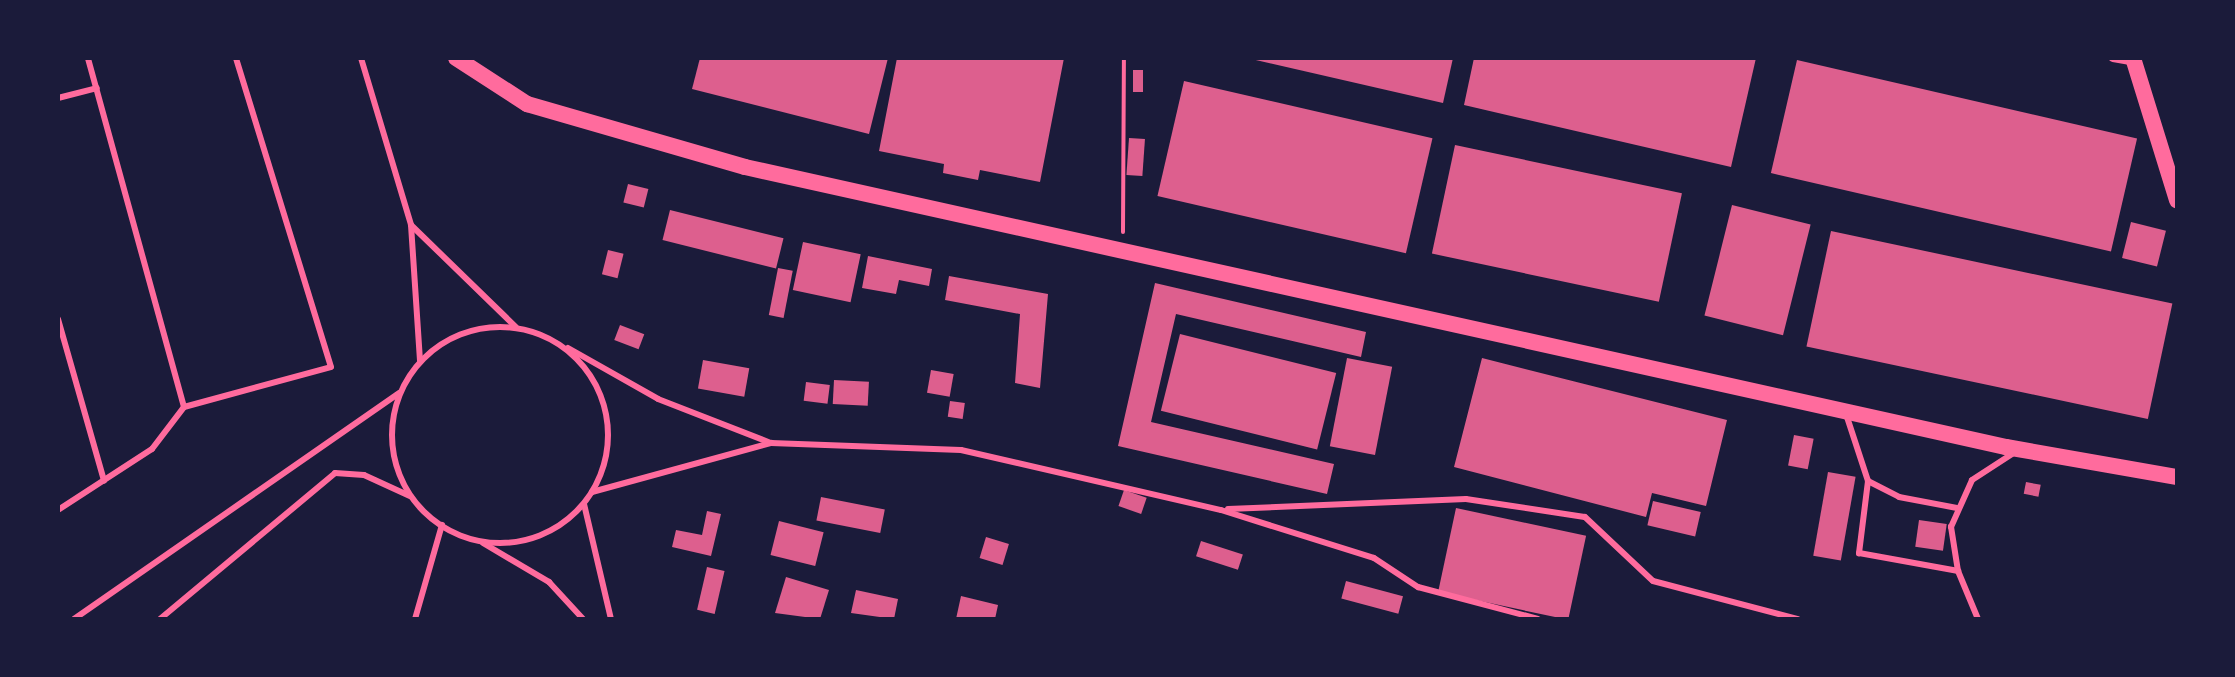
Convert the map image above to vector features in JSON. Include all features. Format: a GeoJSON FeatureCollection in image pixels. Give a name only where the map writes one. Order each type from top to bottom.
{"type":"FeatureCollection","features":[{"type":"Feature","properties":{"kind":"main road"},"geometry":{"type":"LineString","coordinates":[[456,58],[504,93],[585,124],[1123,250],[2019,450],[2177,477]]}},
{"type":"Feature","properties":{"kind":"main road"},"geometry":{"type":"LineString","coordinates":[[2134,60],[2177,200]]}},
{"type":"Feature","properties":{"kind":"street"},"geometry":{"type":"LineString","coordinates":[[2113,58],[2134,60]]}},
{"type":"Feature","properties":{"kind":"lane"},"geometry":{"type":"LineString","coordinates":[[88,58],[184,407]]}},
{"type":"Feature","properties":{"kind":"lane"},"geometry":{"type":"LineString","coordinates":[[58,510],[152,449],[184,407],[331,367],[236,58]]}},
{"type":"Feature","properties":{"kind":"lane"},"geometry":{"type":"LineString","coordinates":[[361,58],[411,225],[420,361]]}},
{"type":"Feature","properties":{"kind":"lane"},"geometry":{"type":"LineString","coordinates":[[58,98],[97,88]]}},
{"type":"Feature","properties":{"kind":"lane"},"geometry":{"type":"LineString","coordinates":[[411,225],[516,327],[558,343],[658,399],[771,443]]}},
{"type":"Feature","properties":{"kind":"lane"},"geometry":{"type":"LineString","coordinates":[[58,319],[104,481]]}},
{"type":"Feature","properties":{"kind":"lane"},"geometry":{"type":"LineString","coordinates":[[74,619],[399,393],[420,361],[453,336],[516,327]]}},
{"type":"Feature","properties":{"kind":"lane"},"geometry":{"type":"LineString","coordinates":[[480,542],[537,537],[584,504],[592,492],[604,461],[605,411],[583,366],[558,343]]}},
{"type":"Feature","properties":{"kind":"lane"},"geometry":{"type":"LineString","coordinates":[[399,393],[391,439],[411,497]]}},
{"type":"Feature","properties":{"kind":"lane"},"geometry":{"type":"LineString","coordinates":[[1845,411],[1868,481],[1859,553],[1958,571]]}},
{"type":"Feature","properties":{"kind":"lane"},"geometry":{"type":"LineString","coordinates":[[592,492],[771,443],[961,450],[1221,510],[1374,558],[1418,587],[1538,619]]}},
{"type":"Feature","properties":{"kind":"lane"},"geometry":{"type":"LineString","coordinates":[[1978,619],[1958,571],[1951,527],[1972,480],[2019,450]]}},
{"type":"Feature","properties":{"kind":"lane"},"geometry":{"type":"LineString","coordinates":[[160,619],[335,473],[364,475],[411,497],[442,525],[480,542],[549,582],[583,619]]}},
{"type":"Feature","properties":{"kind":"lane"},"geometry":{"type":"LineString","coordinates":[[1868,481],[1899,497],[1957,508]]}},
{"type":"Feature","properties":{"kind":"lane"},"geometry":{"type":"LineString","coordinates":[[1221,510],[1466,499],[1585,517],[1653,581],[1798,619]]}},
{"type":"Feature","properties":{"kind":"lane"},"geometry":{"type":"LineString","coordinates":[[584,504],[611,619]]}},
{"type":"Feature","properties":{"kind":"lane"},"geometry":{"type":"LineString","coordinates":[[415,619],[442,525]]}},
{"type":"Feature","properties":{"kind":"path"},"geometry":{"type":"LineString","coordinates":[[1123,250],[1124,58]]}},
{"type":"Feature","properties":{"kind":"building"},"geometry":{"type":"Polygon","coordinates":[[[700,58],[888,58],[869,134],[692,89],[700,58]]]}},
{"type":"Feature","properties":{"kind":"building"},"geometry":{"type":"Polygon","coordinates":[[[897,58],[1064,58],[1040,182],[980,170],[978,180],[943,173],[944,164],[879,151],[897,58]]]}},
{"type":"Feature","properties":{"kind":"building"},"geometry":{"type":"Polygon","coordinates":[[[1247,58],[1453,58],[1443,103],[1247,58]]]}},
{"type":"Feature","properties":{"kind":"building"},"geometry":{"type":"Polygon","coordinates":[[[1474,58],[1756,58],[1731,167],[1464,105],[1474,58]]]}},
{"type":"Feature","properties":{"kind":"building"},"geometry":{"type":"Polygon","coordinates":[[[1797,60],[2137,139],[2111,252],[1771,173],[1797,60]]]}},
{"type":"Feature","properties":{"kind":"building"},"geometry":{"type":"Polygon","coordinates":[[[1133,70],[1143,70],[1143,92],[1133,92],[1133,70]]]}},
{"type":"Feature","properties":{"kind":"building"},"geometry":{"type":"Polygon","coordinates":[[[1184,81],[1432,138],[1406,253],[1157,196],[1184,81]]]}},
{"type":"Feature","properties":{"kind":"building"},"geometry":{"type":"Polygon","coordinates":[[[1129,138],[1145,139],[1142,176],[1126,175],[1129,138]]]}},
{"type":"Feature","properties":{"kind":"building"},"geometry":{"type":"Polygon","coordinates":[[[1455,145],[1682,193],[1659,302],[1432,254],[1455,145]]]}},
{"type":"Feature","properties":{"kind":"building"},"geometry":{"type":"Polygon","coordinates":[[[628,184],[648,189],[644,208],[623,202],[628,184]]]}},
{"type":"Feature","properties":{"kind":"building"},"geometry":{"type":"Polygon","coordinates":[[[1732,205],[1811,225],[1783,335],[1704,316],[1732,205]]]}},
{"type":"Feature","properties":{"kind":"building"},"geometry":{"type":"Polygon","coordinates":[[[670,210],[784,238],[776,268],[663,240],[670,210]]]}},
{"type":"Feature","properties":{"kind":"building"},"geometry":{"type":"Polygon","coordinates":[[[2131,222],[2166,231],[2157,267],[2122,258],[2131,222]]]}},
{"type":"Feature","properties":{"kind":"building"},"geometry":{"type":"Polygon","coordinates":[[[1831,231],[2172,304],[2148,419],[1806,346],[1831,231]]]}},
{"type":"Feature","properties":{"kind":"building"},"geometry":{"type":"Polygon","coordinates":[[[803,242],[861,254],[851,302],[793,290],[803,242]]]}},
{"type":"Feature","properties":{"kind":"building"},"geometry":{"type":"Polygon","coordinates":[[[608,250],[624,254],[617,278],[602,274],[608,250]]]}},
{"type":"Feature","properties":{"kind":"building"},"geometry":{"type":"Polygon","coordinates":[[[868,256],[932,269],[929,286],[899,280],[896,294],[862,288],[868,256]]]}},
{"type":"Feature","properties":{"kind":"building"},"geometry":{"type":"Polygon","coordinates":[[[778,268],[793,271],[784,318],[769,315],[778,268]]]}},
{"type":"Feature","properties":{"kind":"building"},"geometry":{"type":"Polygon","coordinates":[[[949,276],[1048,294],[1040,388],[1015,383],[1020,314],[945,300],[949,276]]]}},
{"type":"Feature","properties":{"kind":"building"},"geometry":{"type":"Polygon","coordinates":[[[1155,283],[1366,332],[1361,357],[1176,314],[1151,422],[1334,464],[1327,494],[1118,446],[1155,283]]]}},
{"type":"Feature","properties":{"kind":"building"},"geometry":{"type":"Polygon","coordinates":[[[620,325],[644,334],[639,349],[614,340],[620,325]]]}},
{"type":"Feature","properties":{"kind":"building"},"geometry":{"type":"Polygon","coordinates":[[[1180,334],[1336,373],[1317,450],[1161,411],[1180,334]]]}},
{"type":"Feature","properties":{"kind":"building"},"geometry":{"type":"Polygon","coordinates":[[[1347,358],[1392,367],[1375,455],[1330,446],[1347,358]]]}},
{"type":"Feature","properties":{"kind":"building"},"geometry":{"type":"Polygon","coordinates":[[[1482,358],[1727,420],[1706,506],[1652,493],[1646,517],[1454,467],[1482,358]]]}},
{"type":"Feature","properties":{"kind":"building"},"geometry":{"type":"Polygon","coordinates":[[[703,360],[749,368],[744,397],[698,389],[703,360]]]}},
{"type":"Feature","properties":{"kind":"building"},"geometry":{"type":"Polygon","coordinates":[[[931,370],[954,374],[950,397],[927,393],[931,370]]]}},
{"type":"Feature","properties":{"kind":"building"},"geometry":{"type":"Polygon","coordinates":[[[834,380],[869,382],[868,406],[833,404],[834,380]]]}},
{"type":"Feature","properties":{"kind":"building"},"geometry":{"type":"Polygon","coordinates":[[[806,382],[830,385],[828,404],[804,401],[806,382]]]}},
{"type":"Feature","properties":{"kind":"building"},"geometry":{"type":"Polygon","coordinates":[[[950,401],[965,403],[963,419],[948,417],[950,401]]]}},
{"type":"Feature","properties":{"kind":"building"},"geometry":{"type":"Polygon","coordinates":[[[1794,435],[1814,439],[1808,469],[1788,465],[1794,435]]]}},
{"type":"Feature","properties":{"kind":"building"},"geometry":{"type":"Polygon","coordinates":[[[1828,472],[1856,477],[1841,561],[1813,556],[1828,472]]]}},
{"type":"Feature","properties":{"kind":"building"},"geometry":{"type":"Polygon","coordinates":[[[2026,482],[2041,485],[2038,497],[2024,494],[2026,482]]]}},
{"type":"Feature","properties":{"kind":"building"},"geometry":{"type":"Polygon","coordinates":[[[1124,490],[1147,498],[1141,514],[1118,506],[1124,490]]]}},
{"type":"Feature","properties":{"kind":"building"},"geometry":{"type":"Polygon","coordinates":[[[821,497],[885,509],[880,533],[816,521],[821,497]]]}},
{"type":"Feature","properties":{"kind":"building"},"geometry":{"type":"Polygon","coordinates":[[[1653,501],[1701,512],[1695,536],[1647,525],[1653,501]]]}},
{"type":"Feature","properties":{"kind":"building"},"geometry":{"type":"Polygon","coordinates":[[[1456,508],[1586,536],[1568,619],[1438,592],[1456,508]]]}},
{"type":"Feature","properties":{"kind":"building"},"geometry":{"type":"Polygon","coordinates":[[[707,511],[721,514],[711,556],[672,547],[676,530],[702,535],[707,511]]]}},
{"type":"Feature","properties":{"kind":"building"},"geometry":{"type":"Polygon","coordinates":[[[1919,520],[1947,524],[1943,551],[1915,547],[1919,520]]]}},
{"type":"Feature","properties":{"kind":"building"},"geometry":{"type":"Polygon","coordinates":[[[779,521],[824,532],[815,566],[771,555],[779,521]]]}},
{"type":"Feature","properties":{"kind":"building"},"geometry":{"type":"Polygon","coordinates":[[[986,537],[1009,544],[1003,565],[980,558],[986,537]]]}},
{"type":"Feature","properties":{"kind":"building"},"geometry":{"type":"Polygon","coordinates":[[[1201,541],[1243,555],[1238,570],[1196,556],[1201,541]]]}},
{"type":"Feature","properties":{"kind":"building"},"geometry":{"type":"Polygon","coordinates":[[[707,567],[725,571],[715,614],[697,610],[707,567]]]}},
{"type":"Feature","properties":{"kind":"building"},"geometry":{"type":"Polygon","coordinates":[[[786,577],[829,590],[820,619],[775,613],[786,577]]]}},
{"type":"Feature","properties":{"kind":"building"},"geometry":{"type":"Polygon","coordinates":[[[1346,581],[1403,596],[1398,614],[1341,598],[1346,581]]]}},
{"type":"Feature","properties":{"kind":"building"},"geometry":{"type":"Polygon","coordinates":[[[856,590],[898,599],[894,619],[851,613],[856,590]]]}},
{"type":"Feature","properties":{"kind":"building"},"geometry":{"type":"Polygon","coordinates":[[[961,596],[998,605],[995,619],[956,619],[961,596]]]}}]}
